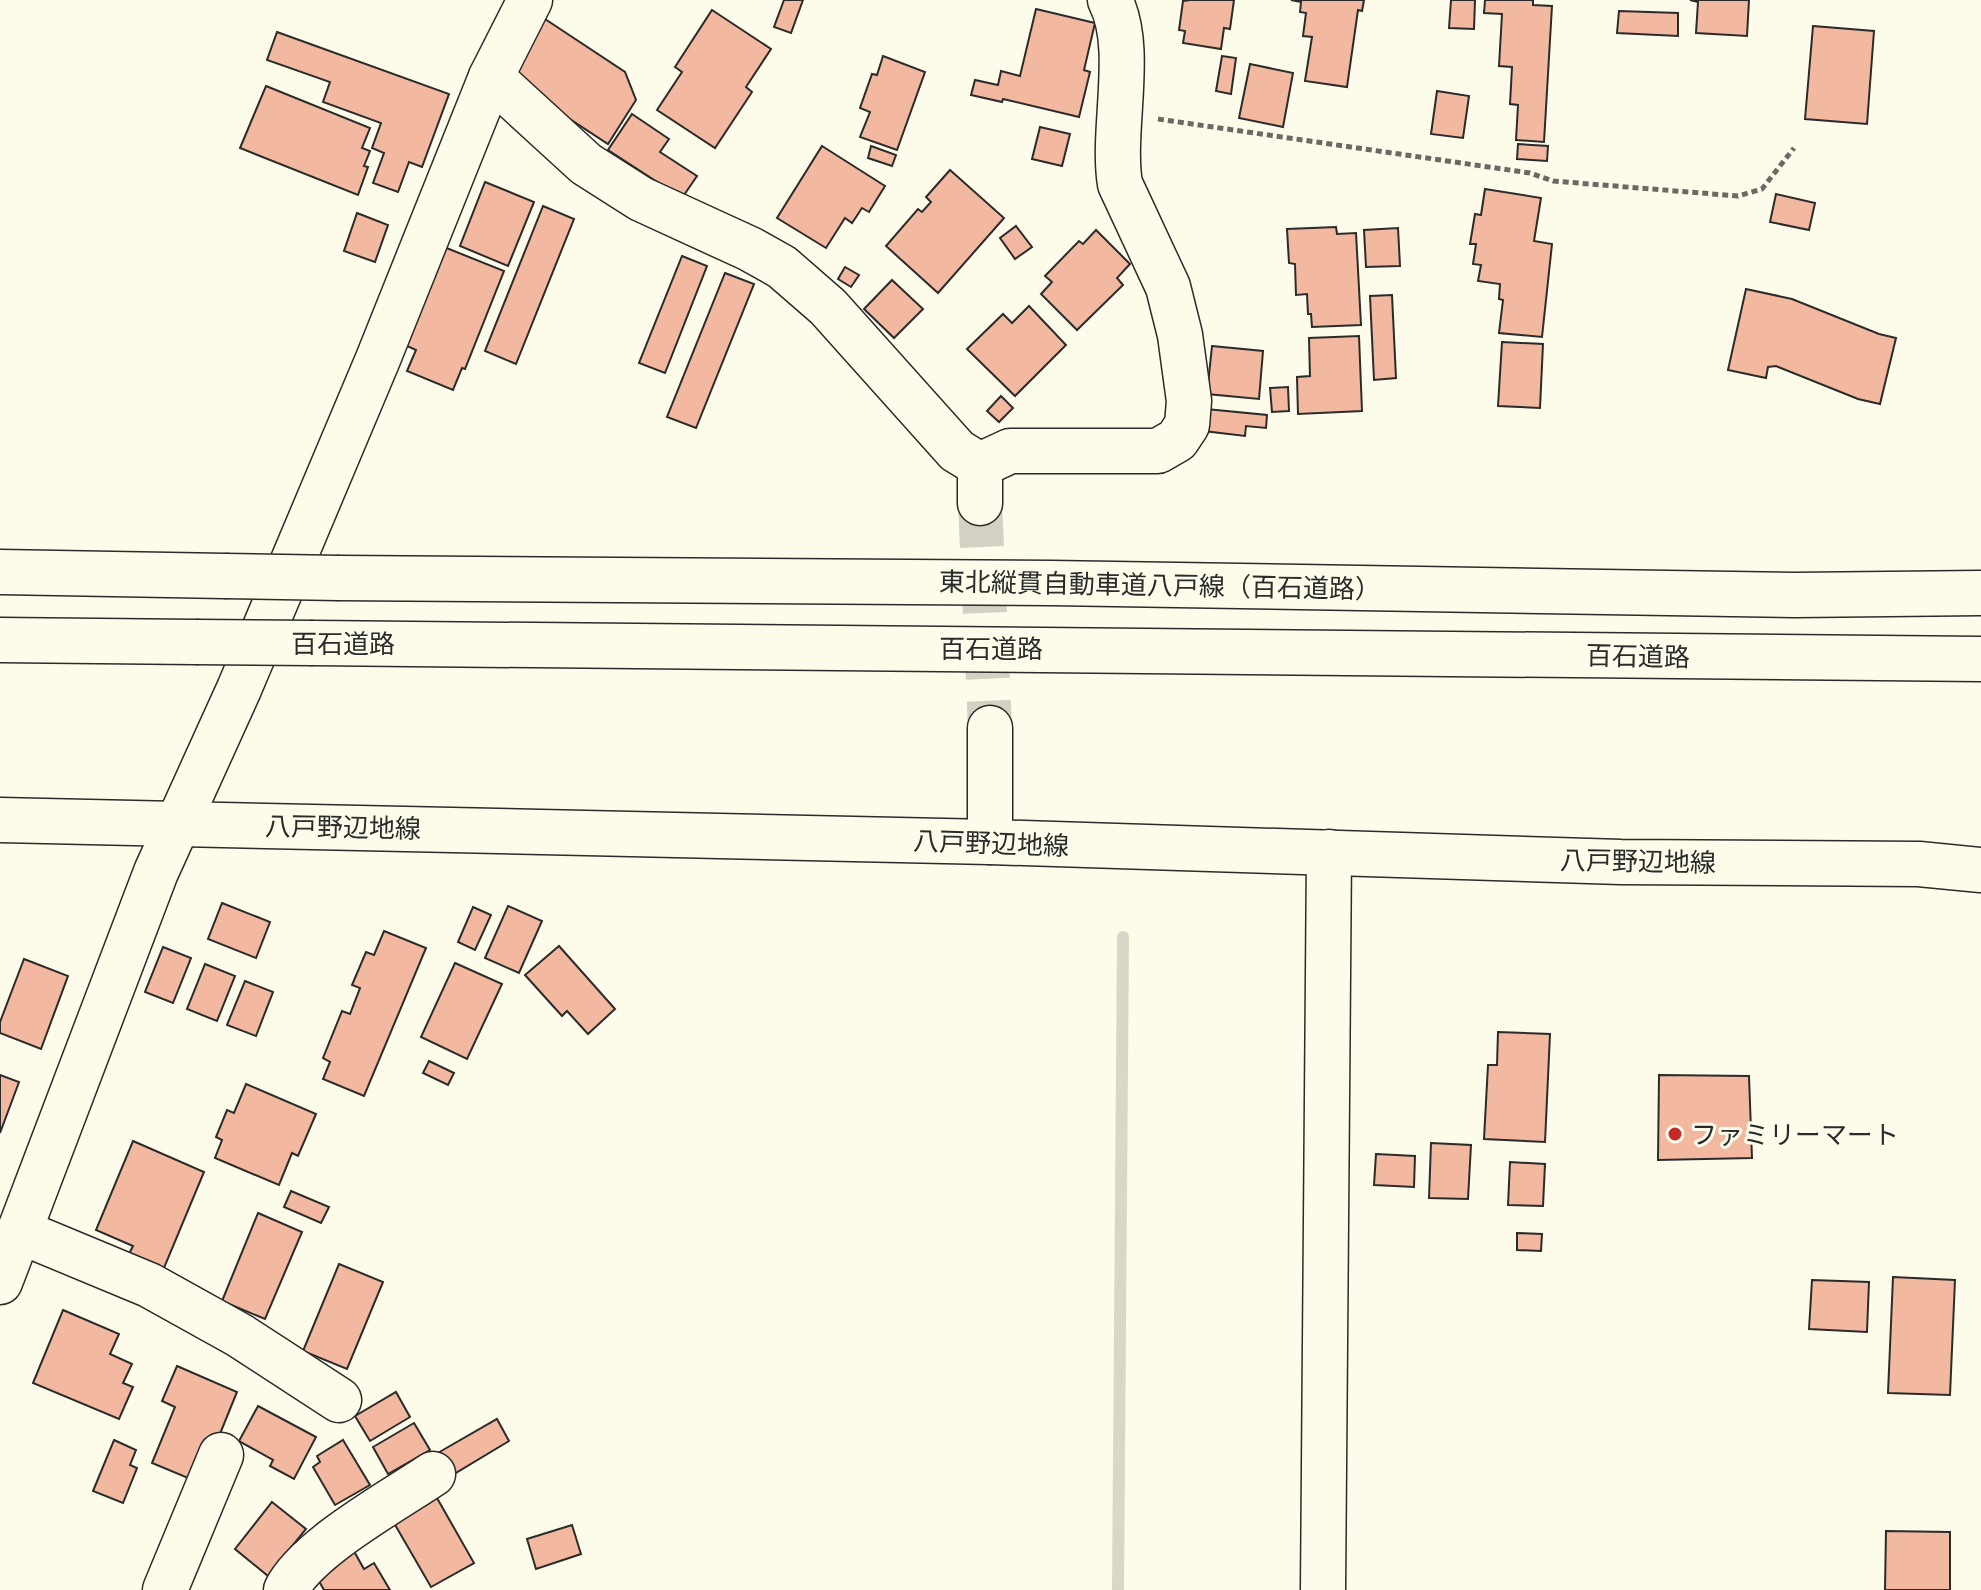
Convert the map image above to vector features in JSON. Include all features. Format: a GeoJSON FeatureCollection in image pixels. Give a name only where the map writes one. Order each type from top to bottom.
{"type":"FeatureCollection","features":[{"type":"Feature","properties":{"kind":"main road"},"geometry":{"type":"LineString","coordinates":[[0,1282],[156,872],[180,824],[378,359],[491,77],[530,0]]}},
{"type":"Feature","properties":{"kind":"main road"},"geometry":{"type":"LineString","coordinates":[[491,77],[586,164],[641,199],[782,267],[828,307],[957,451],[980,484],[1010,451],[1158,451],[1177,440],[1187,425],[1189,401],[1180,335],[1168,287],[1120,184],[1117,166],[1119,44],[1117,13],[1110,0]]}},
{"type":"Feature","properties":{"kind":"main road","name":"東北縦貫自動車道八戸線（百石道路）"},"geometry":{"type":"LineString","coordinates":[[0,572],[1795,595],[1981,593]]}},
{"type":"Feature","properties":{"kind":"main road"},"geometry":{"type":"LineString","coordinates":[[1795,595],[1981,584]]}},
{"type":"Feature","properties":{"kind":"main road","name":"百石道路"},"geometry":{"type":"LineString","coordinates":[[0,640],[1029,648],[1978,660]]}},
{"type":"Feature","properties":{"kind":"main road"},"geometry":{"type":"LineString","coordinates":[[990,728],[990,842]]}},
{"type":"Feature","properties":{"kind":"main road","name":"八戸野辺地線"},"geometry":{"type":"LineString","coordinates":[[0,820],[990,842],[1621,862],[1919,864],[1981,870]]}},
{"type":"Feature","properties":{"kind":"main road"},"geometry":{"type":"LineString","coordinates":[[1323,1590],[1329,852]]}},
{"type":"Feature","properties":{"kind":"main road"},"geometry":{"type":"LineString","coordinates":[[19,1231],[149,1285],[239,1335],[339,1400]]}},
{"type":"Feature","properties":{"kind":"main road"},"geometry":{"type":"LineString","coordinates":[[165,1590],[221,1455]]}},
{"type":"Feature","properties":{"kind":"main road"},"geometry":{"type":"LineString","coordinates":[[286,1590],[293,1576],[332,1542],[433,1474]]}},
{"type":"Feature","properties":{"kind":"path"},"geometry":{"type":"LineString","coordinates":[[1119,114],[1530,173],[1553,181],[1738,196],[1762,189],[1794,148]]}},
{"type":"Feature","properties":{"kind":"building"},"geometry":{"type":"Polygon","coordinates":[[[784,0],[803,0],[791,33],[774,27],[784,0]]]}},
{"type":"Feature","properties":{"kind":"building"},"geometry":{"type":"Polygon","coordinates":[[[1234,0],[1230,29],[1224,28],[1221,49],[1183,43],[1185,31],[1179,30],[1183,1],[1234,0]]]}},
{"type":"Feature","properties":{"kind":"building"},"geometry":{"type":"Polygon","coordinates":[[[1291,0],[1364,0],[1362,11],[1358,10],[1347,87],[1305,81],[1312,37],[1303,36],[1306,13],[1300,12],[1301,2],[1291,0]]]}},
{"type":"Feature","properties":{"kind":"building"},"geometry":{"type":"Polygon","coordinates":[[[1451,0],[1475,0],[1474,29],[1449,28],[1451,0]]]}},
{"type":"Feature","properties":{"kind":"building"},"geometry":{"type":"Polygon","coordinates":[[[1485,0],[1533,0],[1533,5],[1552,6],[1544,142],[1516,140],[1518,105],[1510,104],[1512,67],[1499,66],[1502,14],[1484,13],[1485,0]]]}},
{"type":"Feature","properties":{"kind":"building"},"geometry":{"type":"Polygon","coordinates":[[[1690,0],[1749,0],[1747,36],[1696,33],[1698,2],[1690,0]]]}},
{"type":"Feature","properties":{"kind":"building"},"geometry":{"type":"Polygon","coordinates":[[[1036,9],[1095,23],[1084,70],[1090,72],[1079,117],[1003,99],[1002,102],[971,95],[975,80],[998,85],[1001,71],[1020,76],[1036,9]]]}},
{"type":"Feature","properties":{"kind":"building"},"geometry":{"type":"Polygon","coordinates":[[[712,10],[771,49],[746,87],[752,92],[715,148],[657,110],[682,72],[675,67],[712,10]]]}},
{"type":"Feature","properties":{"kind":"building"},"geometry":{"type":"Polygon","coordinates":[[[1619,11],[1678,13],[1678,36],[1617,33],[1619,11]]]}},
{"type":"Feature","properties":{"kind":"building"},"geometry":{"type":"Polygon","coordinates":[[[545,19],[625,72],[636,100],[608,144],[521,87],[510,71],[545,19]]]}},
{"type":"Feature","properties":{"kind":"building"},"geometry":{"type":"Polygon","coordinates":[[[1813,26],[1874,31],[1867,124],[1805,119],[1813,26]]]}},
{"type":"Feature","properties":{"kind":"building"},"geometry":{"type":"Polygon","coordinates":[[[277,32],[449,94],[422,167],[409,162],[398,192],[373,183],[384,153],[372,148],[381,123],[323,102],[330,82],[267,60],[277,32]]]}},
{"type":"Feature","properties":{"kind":"building"},"geometry":{"type":"Polygon","coordinates":[[[883,56],[925,72],[897,150],[860,137],[870,112],[860,108],[872,74],[877,75],[883,56]]]}},
{"type":"Feature","properties":{"kind":"building"},"geometry":{"type":"Polygon","coordinates":[[[1222,56],[1236,58],[1231,94],[1216,91],[1222,56]]]}},
{"type":"Feature","properties":{"kind":"building"},"geometry":{"type":"Polygon","coordinates":[[[1250,64],[1293,73],[1283,127],[1239,118],[1250,64]]]}},
{"type":"Feature","properties":{"kind":"building"},"geometry":{"type":"Polygon","coordinates":[[[266,86],[370,128],[362,148],[370,151],[364,166],[368,167],[358,195],[240,148],[266,86]]]}},
{"type":"Feature","properties":{"kind":"building"},"geometry":{"type":"Polygon","coordinates":[[[1437,91],[1469,96],[1463,138],[1431,134],[1437,91]]]}},
{"type":"Feature","properties":{"kind":"building"},"geometry":{"type":"Polygon","coordinates":[[[632,114],[669,139],[660,152],[697,176],[682,198],[608,150],[632,114]]]}},
{"type":"Feature","properties":{"kind":"building"},"geometry":{"type":"Polygon","coordinates":[[[1040,127],[1070,134],[1062,166],[1032,159],[1040,127]]]}},
{"type":"Feature","properties":{"kind":"building"},"geometry":{"type":"Polygon","coordinates":[[[1518,144],[1548,146],[1547,161],[1517,159],[1518,144]]]}},
{"type":"Feature","properties":{"kind":"building"},"geometry":{"type":"Polygon","coordinates":[[[822,146],[885,186],[869,212],[862,208],[852,223],[845,218],[826,248],[777,218],[822,146]]]}},
{"type":"Feature","properties":{"kind":"building"},"geometry":{"type":"Polygon","coordinates":[[[871,146],[896,155],[892,166],[868,158],[871,146]]]}},
{"type":"Feature","properties":{"kind":"building"},"geometry":{"type":"Polygon","coordinates":[[[950,170],[1004,218],[938,293],[886,246],[918,209],[922,212],[931,202],[926,197],[950,170]]]}},
{"type":"Feature","properties":{"kind":"building"},"geometry":{"type":"Polygon","coordinates":[[[485,182],[534,202],[508,266],[460,246],[485,182]]]}},
{"type":"Feature","properties":{"kind":"building"},"geometry":{"type":"Polygon","coordinates":[[[1485,189],[1541,198],[1534,241],[1552,244],[1542,337],[1499,333],[1503,300],[1499,299],[1500,284],[1478,281],[1481,265],[1473,264],[1476,244],[1470,244],[1475,214],[1481,215],[1485,189]]]}},
{"type":"Feature","properties":{"kind":"building"},"geometry":{"type":"Polygon","coordinates":[[[1776,194],[1815,203],[1809,230],[1770,222],[1776,194]]]}},
{"type":"Feature","properties":{"kind":"building"},"geometry":{"type":"Polygon","coordinates":[[[543,206],[574,219],[516,364],[485,351],[543,206]]]}},
{"type":"Feature","properties":{"kind":"building"},"geometry":{"type":"Polygon","coordinates":[[[357,213],[388,225],[375,262],[344,251],[357,213]]]}},
{"type":"Feature","properties":{"kind":"building"},"geometry":{"type":"Polygon","coordinates":[[[1016,226],[1032,247],[1015,259],[1000,238],[1016,226]]]}},
{"type":"Feature","properties":{"kind":"building"},"geometry":{"type":"Polygon","coordinates":[[[1336,227],[1337,234],[1356,233],[1361,325],[1312,327],[1307,294],[1296,295],[1295,264],[1289,263],[1287,229],[1336,227]]]}},
{"type":"Feature","properties":{"kind":"building"},"geometry":{"type":"Polygon","coordinates":[[[1398,228],[1400,266],[1366,267],[1364,230],[1398,228]]]}},
{"type":"Feature","properties":{"kind":"building"},"geometry":{"type":"Polygon","coordinates":[[[1096,230],[1130,264],[1117,278],[1123,285],[1077,330],[1041,294],[1052,282],[1045,276],[1079,241],[1083,244],[1096,230]]]}},
{"type":"Feature","properties":{"kind":"building"},"geometry":{"type":"Polygon","coordinates":[[[444,247],[504,271],[465,369],[462,368],[453,390],[407,371],[416,350],[405,345],[444,247]]]}},
{"type":"Feature","properties":{"kind":"building"},"geometry":{"type":"Polygon","coordinates":[[[682,256],[707,266],[665,373],[639,363],[682,256]]]}},
{"type":"Feature","properties":{"kind":"building"},"geometry":{"type":"Polygon","coordinates":[[[845,267],[859,275],[851,287],[838,279],[845,267]]]}},
{"type":"Feature","properties":{"kind":"building"},"geometry":{"type":"Polygon","coordinates":[[[725,273],[754,284],[696,428],[667,417],[725,273]]]}},
{"type":"Feature","properties":{"kind":"building"},"geometry":{"type":"Polygon","coordinates":[[[892,280],[923,309],[894,338],[864,309],[892,280]]]}},
{"type":"Feature","properties":{"kind":"building"},"geometry":{"type":"Polygon","coordinates":[[[1746,289],[1792,299],[1896,338],[1880,404],[1858,399],[1776,366],[1768,367],[1766,378],[1728,370],[1746,289]]]}},
{"type":"Feature","properties":{"kind":"building"},"geometry":{"type":"Polygon","coordinates":[[[1392,295],[1396,378],[1374,380],[1370,296],[1392,295]]]}},
{"type":"Feature","properties":{"kind":"building"},"geometry":{"type":"Polygon","coordinates":[[[1029,306],[1066,345],[1015,396],[967,349],[1003,314],[1012,323],[1029,306]]]}},
{"type":"Feature","properties":{"kind":"building"},"geometry":{"type":"Polygon","coordinates":[[[1359,336],[1362,411],[1298,414],[1297,377],[1310,376],[1309,338],[1359,336]]]}},
{"type":"Feature","properties":{"kind":"building"},"geometry":{"type":"Polygon","coordinates":[[[1502,342],[1543,344],[1540,408],[1498,406],[1502,342]]]}},
{"type":"Feature","properties":{"kind":"building"},"geometry":{"type":"Polygon","coordinates":[[[1212,346],[1263,351],[1259,399],[1207,394],[1212,346]]]}},
{"type":"Feature","properties":{"kind":"building"},"geometry":{"type":"Polygon","coordinates":[[[1288,387],[1289,411],[1272,412],[1270,388],[1288,387]]]}},
{"type":"Feature","properties":{"kind":"building"},"geometry":{"type":"Polygon","coordinates":[[[1001,396],[1013,408],[999,422],[987,411],[1001,396]]]}},
{"type":"Feature","properties":{"kind":"building"},"geometry":{"type":"Polygon","coordinates":[[[1206,409],[1267,415],[1266,428],[1246,426],[1245,436],[1204,431],[1206,409]]]}},
{"type":"Feature","properties":{"kind":"building"},"geometry":{"type":"Polygon","coordinates":[[[222,903],[270,922],[256,958],[208,939],[222,903]]]}},
{"type":"Feature","properties":{"kind":"building"},"geometry":{"type":"Polygon","coordinates":[[[508,906],[542,921],[519,973],[485,958],[508,906]]]}},
{"type":"Feature","properties":{"kind":"building"},"geometry":{"type":"Polygon","coordinates":[[[473,907],[491,915],[475,950],[458,942],[473,907]]]}},
{"type":"Feature","properties":{"kind":"building"},"geometry":{"type":"Polygon","coordinates":[[[384,931],[426,948],[364,1096],[323,1079],[330,1062],[323,1058],[342,1011],[350,1014],[360,988],[352,985],[366,952],[374,955],[384,931]]]}},
{"type":"Feature","properties":{"kind":"building"},"geometry":{"type":"Polygon","coordinates":[[[559,946],[615,1009],[588,1034],[567,1011],[562,1016],[525,975],[559,946]]]}},
{"type":"Feature","properties":{"kind":"building"},"geometry":{"type":"Polygon","coordinates":[[[163,947],[191,958],[173,1003],[145,992],[163,947]]]}},
{"type":"Feature","properties":{"kind":"building"},"geometry":{"type":"Polygon","coordinates":[[[24,959],[68,976],[41,1049],[0,1033],[0,1022],[24,959]]]}},
{"type":"Feature","properties":{"kind":"building"},"geometry":{"type":"Polygon","coordinates":[[[455,963],[502,984],[467,1059],[421,1037],[455,963]]]}},
{"type":"Feature","properties":{"kind":"building"},"geometry":{"type":"Polygon","coordinates":[[[205,964],[235,976],[217,1021],[187,1009],[205,964]]]}},
{"type":"Feature","properties":{"kind":"building"},"geometry":{"type":"Polygon","coordinates":[[[245,981],[273,992],[256,1036],[227,1025],[245,981]]]}},
{"type":"Feature","properties":{"kind":"building"},"geometry":{"type":"Polygon","coordinates":[[[1498,1032],[1550,1034],[1545,1142],[1484,1139],[1488,1065],[1497,1065],[1498,1032]]]}},
{"type":"Feature","properties":{"kind":"building"},"geometry":{"type":"Polygon","coordinates":[[[429,1061],[454,1073],[448,1085],[423,1073],[429,1061]]]}},
{"type":"Feature","properties":{"kind":"building"},"geometry":{"type":"Polygon","coordinates":[[[0,1075],[19,1082],[0,1133],[0,1075]]]}},
{"type":"Feature","properties":{"kind":"building"},"geometry":{"type":"Polygon","coordinates":[[[1659,1075],[1749,1076],[1752,1158],[1658,1160],[1659,1075]]]}},
{"type":"Feature","properties":{"kind":"building"},"geometry":{"type":"Polygon","coordinates":[[[246,1084],[316,1114],[298,1156],[292,1153],[279,1185],[215,1158],[222,1140],[216,1137],[227,1110],[234,1113],[246,1084]]]}},
{"type":"Feature","properties":{"kind":"building"},"geometry":{"type":"Polygon","coordinates":[[[133,1141],[204,1172],[161,1275],[126,1260],[133,1246],[96,1230],[133,1141]]]}},
{"type":"Feature","properties":{"kind":"building"},"geometry":{"type":"Polygon","coordinates":[[[1431,1143],[1471,1145],[1468,1199],[1429,1198],[1431,1143]]]}},
{"type":"Feature","properties":{"kind":"building"},"geometry":{"type":"Polygon","coordinates":[[[1376,1154],[1415,1156],[1414,1187],[1374,1185],[1376,1154]]]}},
{"type":"Feature","properties":{"kind":"building"},"geometry":{"type":"Polygon","coordinates":[[[1510,1162],[1545,1164],[1543,1206],[1508,1205],[1510,1162]]]}},
{"type":"Feature","properties":{"kind":"building"},"geometry":{"type":"Polygon","coordinates":[[[291,1191],[329,1207],[321,1223],[284,1207],[291,1191]]]}},
{"type":"Feature","properties":{"kind":"building"},"geometry":{"type":"Polygon","coordinates":[[[258,1213],[302,1232],[265,1319],[222,1301],[258,1213]]]}},
{"type":"Feature","properties":{"kind":"building"},"geometry":{"type":"Polygon","coordinates":[[[1517,1233],[1542,1234],[1541,1251],[1517,1250],[1517,1233]]]}},
{"type":"Feature","properties":{"kind":"building"},"geometry":{"type":"Polygon","coordinates":[[[339,1264],[383,1282],[347,1369],[303,1351],[339,1264]]]}},
{"type":"Feature","properties":{"kind":"building"},"geometry":{"type":"Polygon","coordinates":[[[1893,1277],[1955,1280],[1950,1395],[1888,1393],[1893,1277]]]}},
{"type":"Feature","properties":{"kind":"building"},"geometry":{"type":"Polygon","coordinates":[[[1812,1280],[1869,1282],[1867,1332],[1809,1329],[1812,1280]]]}},
{"type":"Feature","properties":{"kind":"building"},"geometry":{"type":"Polygon","coordinates":[[[63,1310],[119,1334],[110,1354],[132,1364],[123,1383],[133,1387],[119,1419],[33,1383],[63,1310]]]}},
{"type":"Feature","properties":{"kind":"building"},"geometry":{"type":"Polygon","coordinates":[[[177,1366],[237,1392],[200,1483],[152,1463],[175,1407],[162,1401],[177,1366]]]}},
{"type":"Feature","properties":{"kind":"building"},"geometry":{"type":"Polygon","coordinates":[[[396,1392],[410,1417],[370,1441],[355,1416],[396,1392]]]}},
{"type":"Feature","properties":{"kind":"building"},"geometry":{"type":"Polygon","coordinates":[[[258,1406],[316,1437],[294,1479],[270,1466],[273,1460],[239,1441],[258,1406]]]}},
{"type":"Feature","properties":{"kind":"building"},"geometry":{"type":"Polygon","coordinates":[[[497,1419],[509,1441],[449,1477],[436,1454],[497,1419]]]}},
{"type":"Feature","properties":{"kind":"building"},"geometry":{"type":"Polygon","coordinates":[[[414,1423],[430,1450],[388,1474],[373,1447],[414,1423]]]}},
{"type":"Feature","properties":{"kind":"building"},"geometry":{"type":"Polygon","coordinates":[[[114,1440],[136,1450],[130,1465],[137,1468],[123,1503],[93,1491],[114,1440]]]}},
{"type":"Feature","properties":{"kind":"building"},"geometry":{"type":"Polygon","coordinates":[[[343,1440],[370,1485],[335,1505],[313,1467],[320,1462],[317,1456],[343,1440]]]}},
{"type":"Feature","properties":{"kind":"building"},"geometry":{"type":"Polygon","coordinates":[[[437,1498],[474,1563],[431,1587],[394,1523],[437,1498]]]}},
{"type":"Feature","properties":{"kind":"building"},"geometry":{"type":"Polygon","coordinates":[[[272,1502],[306,1529],[268,1576],[235,1549],[272,1502]]]}},
{"type":"Feature","properties":{"kind":"building"},"geometry":{"type":"Polygon","coordinates":[[[572,1525],[581,1554],[536,1569],[527,1539],[572,1525]]]}},
{"type":"Feature","properties":{"kind":"building"},"geometry":{"type":"Polygon","coordinates":[[[1886,1531],[1950,1532],[1950,1590],[1885,1590],[1886,1531]]]}},
{"type":"Feature","properties":{"kind":"building"},"geometry":{"type":"Polygon","coordinates":[[[351,1546],[364,1569],[374,1563],[390,1590],[324,1590],[312,1569],[351,1546]]]}},
{"type":"Feature","properties":{"kind":"waterway"},"geometry":{"type":"LineString","coordinates":[[1118,1590],[1123,937]]}},
{"type":"Feature","properties":{"kind":"tunnel"},"geometry":{"type":"LineString","coordinates":[[980,503],[990,728]]}},
{"type":"Feature","properties":{"kind":"place","name":"ファミリーマート"},"geometry":{"type":"Point","coordinates":[1675,1134]}}]}
